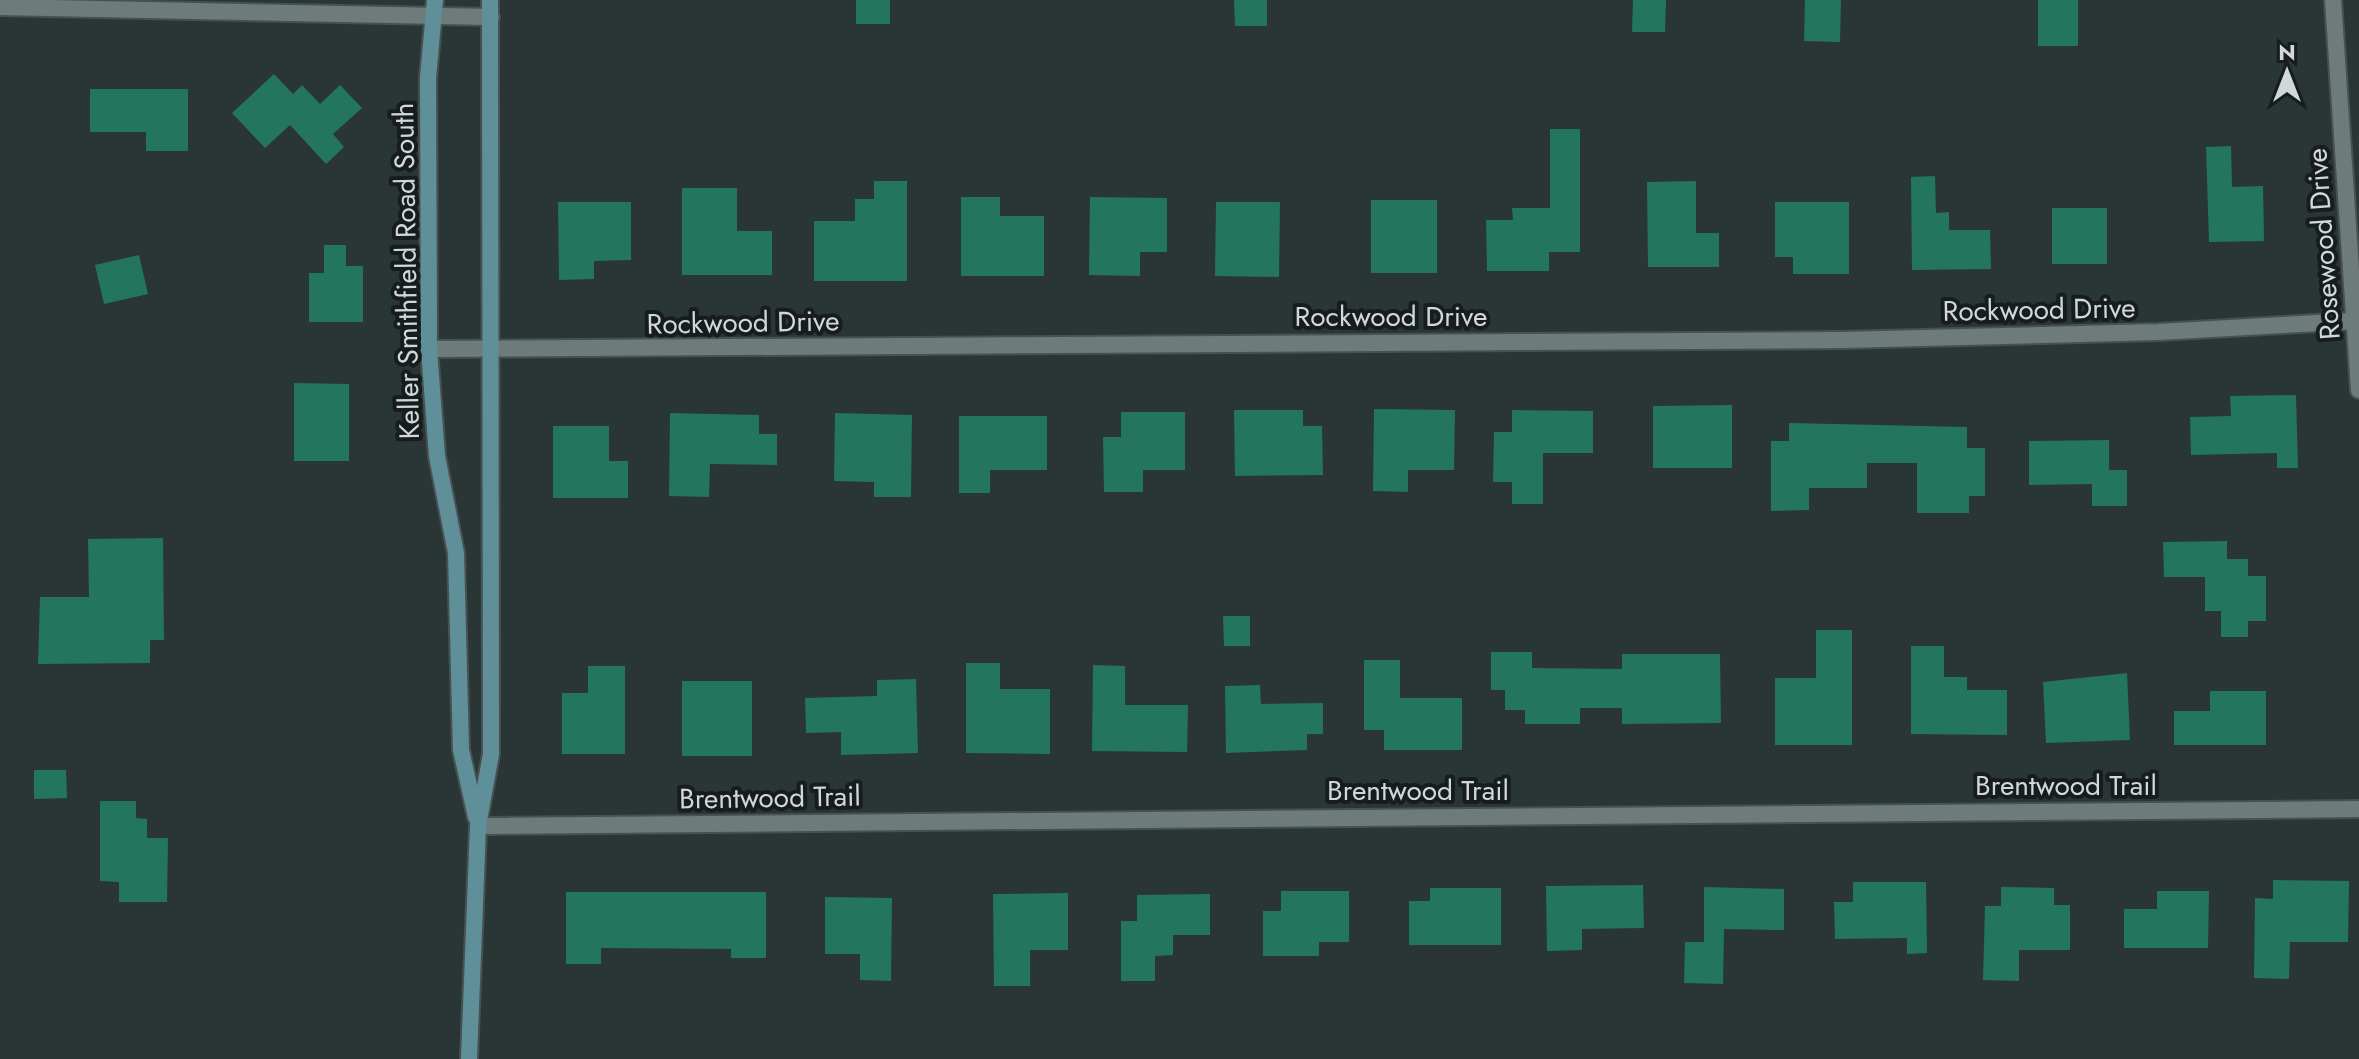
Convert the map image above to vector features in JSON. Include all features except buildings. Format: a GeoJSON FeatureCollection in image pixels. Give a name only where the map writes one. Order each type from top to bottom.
{"type":"FeatureCollection","features":[{"type":"Feature","properties":{"kind":"main road","name":"Keller Smithfield Road South"},"geometry":{"type":"LineString","coordinates":[[434,6],[428,78],[429,349],[437,456],[456,553],[461,750],[478,826]]}},
{"type":"Feature","properties":{"kind":"main road","name":"Keller Smithfield Road South"},"geometry":{"type":"LineString","coordinates":[[469,1059],[478,826],[491,754],[490,8]]}},
{"type":"Feature","properties":{"kind":"street","name":"Rosewood Drive"},"geometry":{"type":"LineString","coordinates":[[2333,0],[2359,390]]}},
{"type":"Feature","properties":{"kind":"street"},"geometry":{"type":"LineString","coordinates":[[0,7],[490,8]]}},
{"type":"Feature","properties":{"kind":"street","name":"Rockwood Drive"},"geometry":{"type":"LineString","coordinates":[[429,349],[1842,340],[2158,332],[2353,321]]}},
{"type":"Feature","properties":{"kind":"street","name":"Brentwood Trail"},"geometry":{"type":"LineString","coordinates":[[478,826],[2359,809]]}}]}
